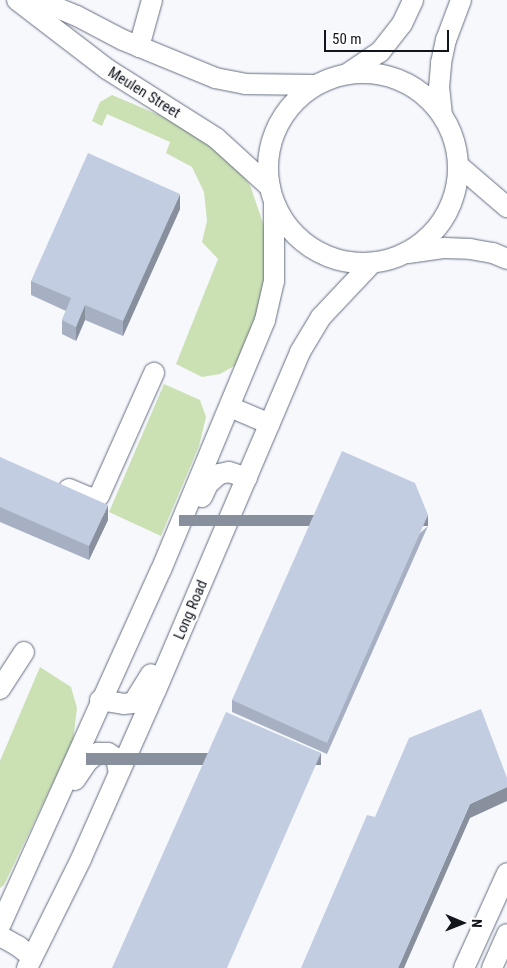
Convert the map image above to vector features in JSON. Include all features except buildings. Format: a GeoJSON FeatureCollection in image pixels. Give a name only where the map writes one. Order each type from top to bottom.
{"type":"FeatureCollection","features":[{"type":"Feature","properties":{"kind":"street","name":"Meulen Street"},"geometry":{"type":"LineString","coordinates":[[17,0],[107,69],[216,138],[272,195]]}},
{"type":"Feature","properties":{"kind":"street"},"geometry":{"type":"LineString","coordinates":[[38,0],[77,16],[131,43],[215,78],[245,84],[315,86]]}},
{"type":"Feature","properties":{"kind":"street"},"geometry":{"type":"LineString","coordinates":[[107,69],[131,43],[152,0]]}},
{"type":"Feature","properties":{"kind":"street"},"geometry":{"type":"LineString","coordinates":[[0,926],[160,570],[266,320],[274,281],[269,154],[276,129],[286,112],[299,97],[315,86],[347,74],[380,52],[402,24],[413,0]]}},
{"type":"Feature","properties":{"kind":"street"},"geometry":{"type":"LineString","coordinates":[[442,115],[439,88],[441,63],[446,40],[461,0]]}},
{"type":"Feature","properties":{"kind":"street"},"geometry":{"type":"LineString","coordinates":[[347,74],[374,73],[406,83],[432,102],[442,115],[456,147],[457,181],[446,215],[424,241],[406,253]]}},
{"type":"Feature","properties":{"kind":"street"},"geometry":{"type":"LineString","coordinates":[[458,165],[507,207]]}},
{"type":"Feature","properties":{"kind":"street"},"geometry":{"type":"LineString","coordinates":[[272,195],[290,230],[306,245],[337,260],[372,263],[406,253],[446,248],[494,253],[507,259]]}},
{"type":"Feature","properties":{"kind":"street","name":"Long Road"},"geometry":{"type":"LineString","coordinates":[[29,963],[81,859],[193,607],[300,352],[320,317],[372,263]]}},
{"type":"Feature","properties":{"kind":"street"},"geometry":{"type":"LineString","coordinates":[[54,482],[90,498],[99,496],[154,373]]}},
{"type":"Feature","properties":{"kind":"street"},"geometry":{"type":"LineString","coordinates":[[230,407],[270,424]]}},
{"type":"Feature","properties":{"kind":"street"},"geometry":{"type":"LineString","coordinates":[[160,570],[176,550],[213,478],[224,472],[247,478]]}},
{"type":"Feature","properties":{"kind":"street"},"geometry":{"type":"LineString","coordinates":[[100,700],[124,704],[133,703],[146,686],[178,622],[193,607]]}},
{"type":"Feature","properties":{"kind":"street"},"geometry":{"type":"LineString","coordinates":[[1,685],[24,652]]}},
{"type":"Feature","properties":{"kind":"street"},"geometry":{"type":"LineString","coordinates":[[50,816],[88,761],[98,753],[108,753],[116,758],[119,773]]}},
{"type":"Feature","properties":{"kind":"street"},"geometry":{"type":"LineString","coordinates":[[464,968],[507,873]]}},
{"type":"Feature","properties":{"kind":"street"},"geometry":{"type":"LineString","coordinates":[[492,968],[507,934]]}},
{"type":"Feature","properties":{"kind":"street"},"geometry":{"type":"LineString","coordinates":[[0,936],[18,946],[29,963]]}},
{"type":"Feature","properties":{"kind":"green space"},"geometry":{"type":"Polygon","coordinates":[[[112,95],[178,123],[225,153],[250,185],[267,235],[268,280],[261,311],[236,365],[220,374],[202,377],[176,364],[218,259],[202,242],[207,221],[204,192],[192,167],[166,153],[170,142],[107,114],[102,126],[92,121],[100,102],[112,95]]]}},
{"type":"Feature","properties":{"kind":"green space"},"geometry":{"type":"Polygon","coordinates":[[[164,384],[200,400],[206,417],[199,446],[161,536],[109,512],[164,384]]]}},
{"type":"Feature","properties":{"kind":"green space"},"geometry":{"type":"Polygon","coordinates":[[[40,667],[71,687],[77,708],[73,741],[4,885],[0,888],[0,761],[40,667]]]}}]}
